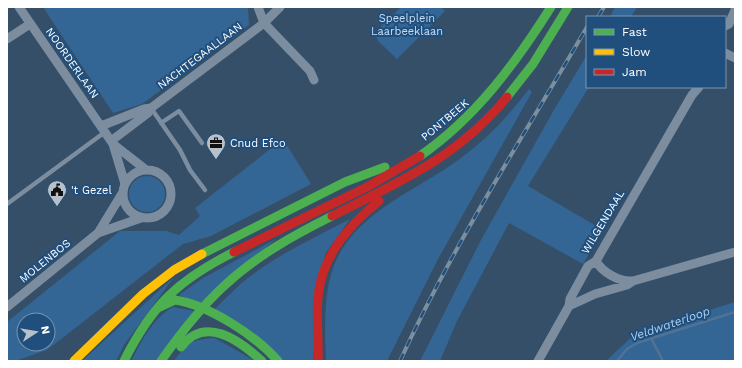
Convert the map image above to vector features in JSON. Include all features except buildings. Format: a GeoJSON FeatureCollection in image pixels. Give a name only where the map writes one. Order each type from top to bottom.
{"type":"FeatureCollection","features":[{"type":"Feature","properties":{"kind":"highway","name":"PONTBEEK"},"geometry":{"type":"LineString","coordinates":[[124,361],[156,309],[167,296],[183,282],[202,269],[359,191],[412,161],[457,128],[478,109],[518,60],[551,7]]}},
{"type":"Feature","properties":{"kind":"highway"},"geometry":{"type":"LineString","coordinates":[[318,361],[318,296],[323,270],[333,249],[352,224],[361,215],[409,178],[458,146],[508,96],[556,28],[568,7]]}},
{"type":"Feature","properties":{"kind":"highway"},"geometry":{"type":"LineString","coordinates":[[74,361],[143,294],[174,270],[206,252],[345,182],[394,163],[412,161]]}},
{"type":"Feature","properties":{"kind":"highway"},"geometry":{"type":"LineString","coordinates":[[161,361],[201,309],[232,278],[270,251],[409,178]]}},
{"type":"Feature","properties":{"kind":"highway"},"geometry":{"type":"LineString","coordinates":[[156,309],[175,300],[201,309],[255,339],[278,361]]}},
{"type":"Feature","properties":{"kind":"highway"},"geometry":{"type":"LineString","coordinates":[[170,361],[189,338],[195,333],[204,330],[214,332],[251,350],[262,361]]}},
{"type":"Feature","properties":{"kind":"street","name":"NOORDERLAAN"},"geometry":{"type":"LineString","coordinates":[[19,7],[112,143]]}},
{"type":"Feature","properties":{"kind":"street"},"geometry":{"type":"LineString","coordinates":[[258,7],[264,23],[310,71],[314,80]]}},
{"type":"Feature","properties":{"kind":"street","name":"NACHTEGAALLAAN"},"geometry":{"type":"LineString","coordinates":[[112,143],[148,113],[151,108],[264,23],[280,7]]}},
{"type":"Feature","properties":{"kind":"street"},"geometry":{"type":"LineString","coordinates":[[726,17],[730,7]]}},
{"type":"Feature","properties":{"kind":"street"},"geometry":{"type":"LineString","coordinates":[[726,26],[729,24],[735,10]]}},
{"type":"Feature","properties":{"kind":"street"},"geometry":{"type":"LineString","coordinates":[[7,39],[30,24]]}},
{"type":"Feature","properties":{"kind":"street"},"geometry":{"type":"LineString","coordinates":[[726,54],[735,58]]}},
{"type":"Feature","properties":{"kind":"street","name":"WILGENDAAL"},"geometry":{"type":"LineString","coordinates":[[538,361],[569,306],[570,299],[588,266],[596,261],[692,91]]}},
{"type":"Feature","properties":{"kind":"street","name":"NACHTEGAALLAAN"},"geometry":{"type":"LineString","coordinates":[[103,129],[144,109],[151,108]]}},
{"type":"Feature","properties":{"kind":"street"},"geometry":{"type":"LineString","coordinates":[[112,143],[124,188],[124,201],[128,210],[141,218]]}},
{"type":"Feature","properties":{"kind":"street","name":"MOLENBOS"},"geometry":{"type":"LineString","coordinates":[[112,143],[145,169]]}},
{"type":"Feature","properties":{"kind":"street","name":"MOLENBOS"},"geometry":{"type":"LineString","coordinates":[[7,307],[98,233],[141,218],[158,216],[168,207],[171,200],[172,191],[167,179],[161,173],[145,169],[136,172],[129,177],[98,233]]}},
{"type":"Feature","properties":{"kind":"street"},"geometry":{"type":"LineString","coordinates":[[569,306],[595,294],[626,285],[633,281],[735,252]]}},
{"type":"Feature","properties":{"kind":"street"},"geometry":{"type":"LineString","coordinates":[[596,261],[599,267],[615,277],[626,281],[633,281]]}},
{"type":"Feature","properties":{"kind":"lane"},"geometry":{"type":"LineString","coordinates":[[151,108],[180,150],[190,170],[205,190]]}},
{"type":"Feature","properties":{"kind":"lane"},"geometry":{"type":"LineString","coordinates":[[161,123],[178,111],[202,143]]}},
{"type":"Feature","properties":{"kind":"lane"},"geometry":{"type":"LineString","coordinates":[[7,204],[103,129]]}},
{"type":"Feature","properties":{"kind":"green space"},"geometry":{"type":"Polygon","coordinates":[[[43,7],[248,7],[249,25],[142,104],[113,113],[43,7]]]}},
{"type":"Feature","properties":{"kind":"green space","name":"Speelplein Laarbeeklaan"},"geometry":{"type":"Polygon","coordinates":[[[401,7],[441,7],[445,11],[397,59],[378,41],[376,36],[381,26],[401,7]]]}},
{"type":"Feature","properties":{"kind":"green space"},"geometry":{"type":"Polygon","coordinates":[[[615,7],[637,7],[632,16],[610,16],[615,7]]]}},
{"type":"Feature","properties":{"kind":"green space"},"geometry":{"type":"Polygon","coordinates":[[[586,57],[586,88],[588,88],[528,186],[603,230],[583,264],[509,223],[457,321],[440,361],[420,361],[481,240],[555,108],[586,57]]]}},
{"type":"Feature","properties":{"kind":"green space"},"geometry":{"type":"Polygon","coordinates":[[[529,89],[532,92],[438,259],[387,361],[326,361],[326,302],[333,268],[342,249],[354,233],[368,219],[384,207],[454,163],[475,147],[504,119],[529,89]]]}},
{"type":"Feature","properties":{"kind":"green space"},"geometry":{"type":"Polygon","coordinates":[[[283,139],[311,184],[211,236],[183,244],[56,343],[56,312],[19,312],[120,231],[166,231],[179,235],[200,216],[195,208],[283,139]]]}},
{"type":"Feature","properties":{"kind":"green space"},"geometry":{"type":"Polygon","coordinates":[[[151,176],[160,181],[164,187],[164,201],[160,207],[151,212],[143,212],[134,207],[130,201],[129,190],[134,181],[140,177],[151,176]]]}},
{"type":"Feature","properties":{"kind":"green space"},"geometry":{"type":"Polygon","coordinates":[[[350,219],[325,254],[313,361],[284,361],[213,311],[244,281],[267,264],[350,219]]]}},
{"type":"Feature","properties":{"kind":"green space"},"geometry":{"type":"Polygon","coordinates":[[[276,239],[200,304],[179,295],[203,278],[276,239]]]}},
{"type":"Feature","properties":{"kind":"green space"},"geometry":{"type":"Polygon","coordinates":[[[174,277],[124,345],[116,361],[82,361],[174,277]]]}},
{"type":"Feature","properties":{"kind":"green space"},"geometry":{"type":"Polygon","coordinates":[[[735,302],[735,361],[606,361],[636,333],[735,302]]]}},
{"type":"Feature","properties":{"kind":"green space"},"geometry":{"type":"Polygon","coordinates":[[[173,307],[194,311],[157,361],[131,361],[153,324],[173,307]]]}},
{"type":"Feature","properties":{"kind":"green space"},"geometry":{"type":"Polygon","coordinates":[[[16,315],[16,352],[41,352],[15,361],[7,361],[7,322],[16,315]]]}},
{"type":"Feature","properties":{"kind":"green space"},"geometry":{"type":"Polygon","coordinates":[[[215,338],[255,361],[174,361],[187,345],[195,341],[215,338]]]}},
{"type":"Feature","properties":{"kind":"waterway","name":"Veldwaterloop"},"geometry":{"type":"LineString","coordinates":[[617,361],[627,349],[637,343],[735,312]]}},
{"type":"Feature","properties":{"kind":"waterway"},"geometry":{"type":"LineString","coordinates":[[651,338],[663,361]]}},
{"type":"Feature","properties":{"kind":"railway"},"geometry":{"type":"LineString","coordinates":[[599,16],[604,7]]}},
{"type":"Feature","properties":{"kind":"railway"},"geometry":{"type":"LineString","coordinates":[[400,361],[466,233],[586,29]]}},
{"type":"Feature","properties":{"kind":"traffic: fast"},"geometry":{"type":"LineString","coordinates":[[420,156],[440,141],[477,107],[523,49],[551,7]]}},
{"type":"Feature","properties":{"kind":"traffic: fast"},"geometry":{"type":"LineString","coordinates":[[507,97],[533,64],[568,7]]}},
{"type":"Feature","properties":{"kind":"traffic: fast"},"geometry":{"type":"LineString","coordinates":[[202,254],[345,182],[385,167]]}},
{"type":"Feature","properties":{"kind":"traffic: fast"},"geometry":{"type":"LineString","coordinates":[[161,361],[199,312],[215,294],[236,275],[276,247],[332,216]]}},
{"type":"Feature","properties":{"kind":"traffic: fast"},"geometry":{"type":"LineString","coordinates":[[124,361],[145,324],[168,296],[197,273],[234,252]]}},
{"type":"Feature","properties":{"kind":"traffic: fast"},"geometry":{"type":"LineString","coordinates":[[158,308],[175,300],[202,308],[245,332],[269,351],[278,361]]}},
{"type":"Feature","properties":{"kind":"traffic: fast"},"geometry":{"type":"LineString","coordinates":[[181,347],[190,338],[201,333],[211,332],[222,334],[233,339],[243,345],[262,361]]}},
{"type":"Feature","properties":{"kind":"traffic: slow"},"geometry":{"type":"LineString","coordinates":[[74,361],[143,294],[174,270],[202,254]]}},
{"type":"Feature","properties":{"kind":"traffic: jam"},"geometry":{"type":"LineString","coordinates":[[332,216],[381,192],[448,152],[488,118],[507,97]]}},
{"type":"Feature","properties":{"kind":"traffic: jam"},"geometry":{"type":"LineString","coordinates":[[234,252],[367,187],[420,156]]}},
{"type":"Feature","properties":{"kind":"traffic: jam"},"geometry":{"type":"LineString","coordinates":[[318,361],[318,297],[320,282],[325,268],[338,243],[357,221],[379,201]]}},
{"type":"Feature","properties":{"kind":"place","name":"Cnud Efco"},"geometry":{"type":"Point","coordinates":[216,160]}},
{"type":"Feature","properties":{"kind":"place","name":"'t Gezel"},"geometry":{"type":"Point","coordinates":[57,207]}}]}
